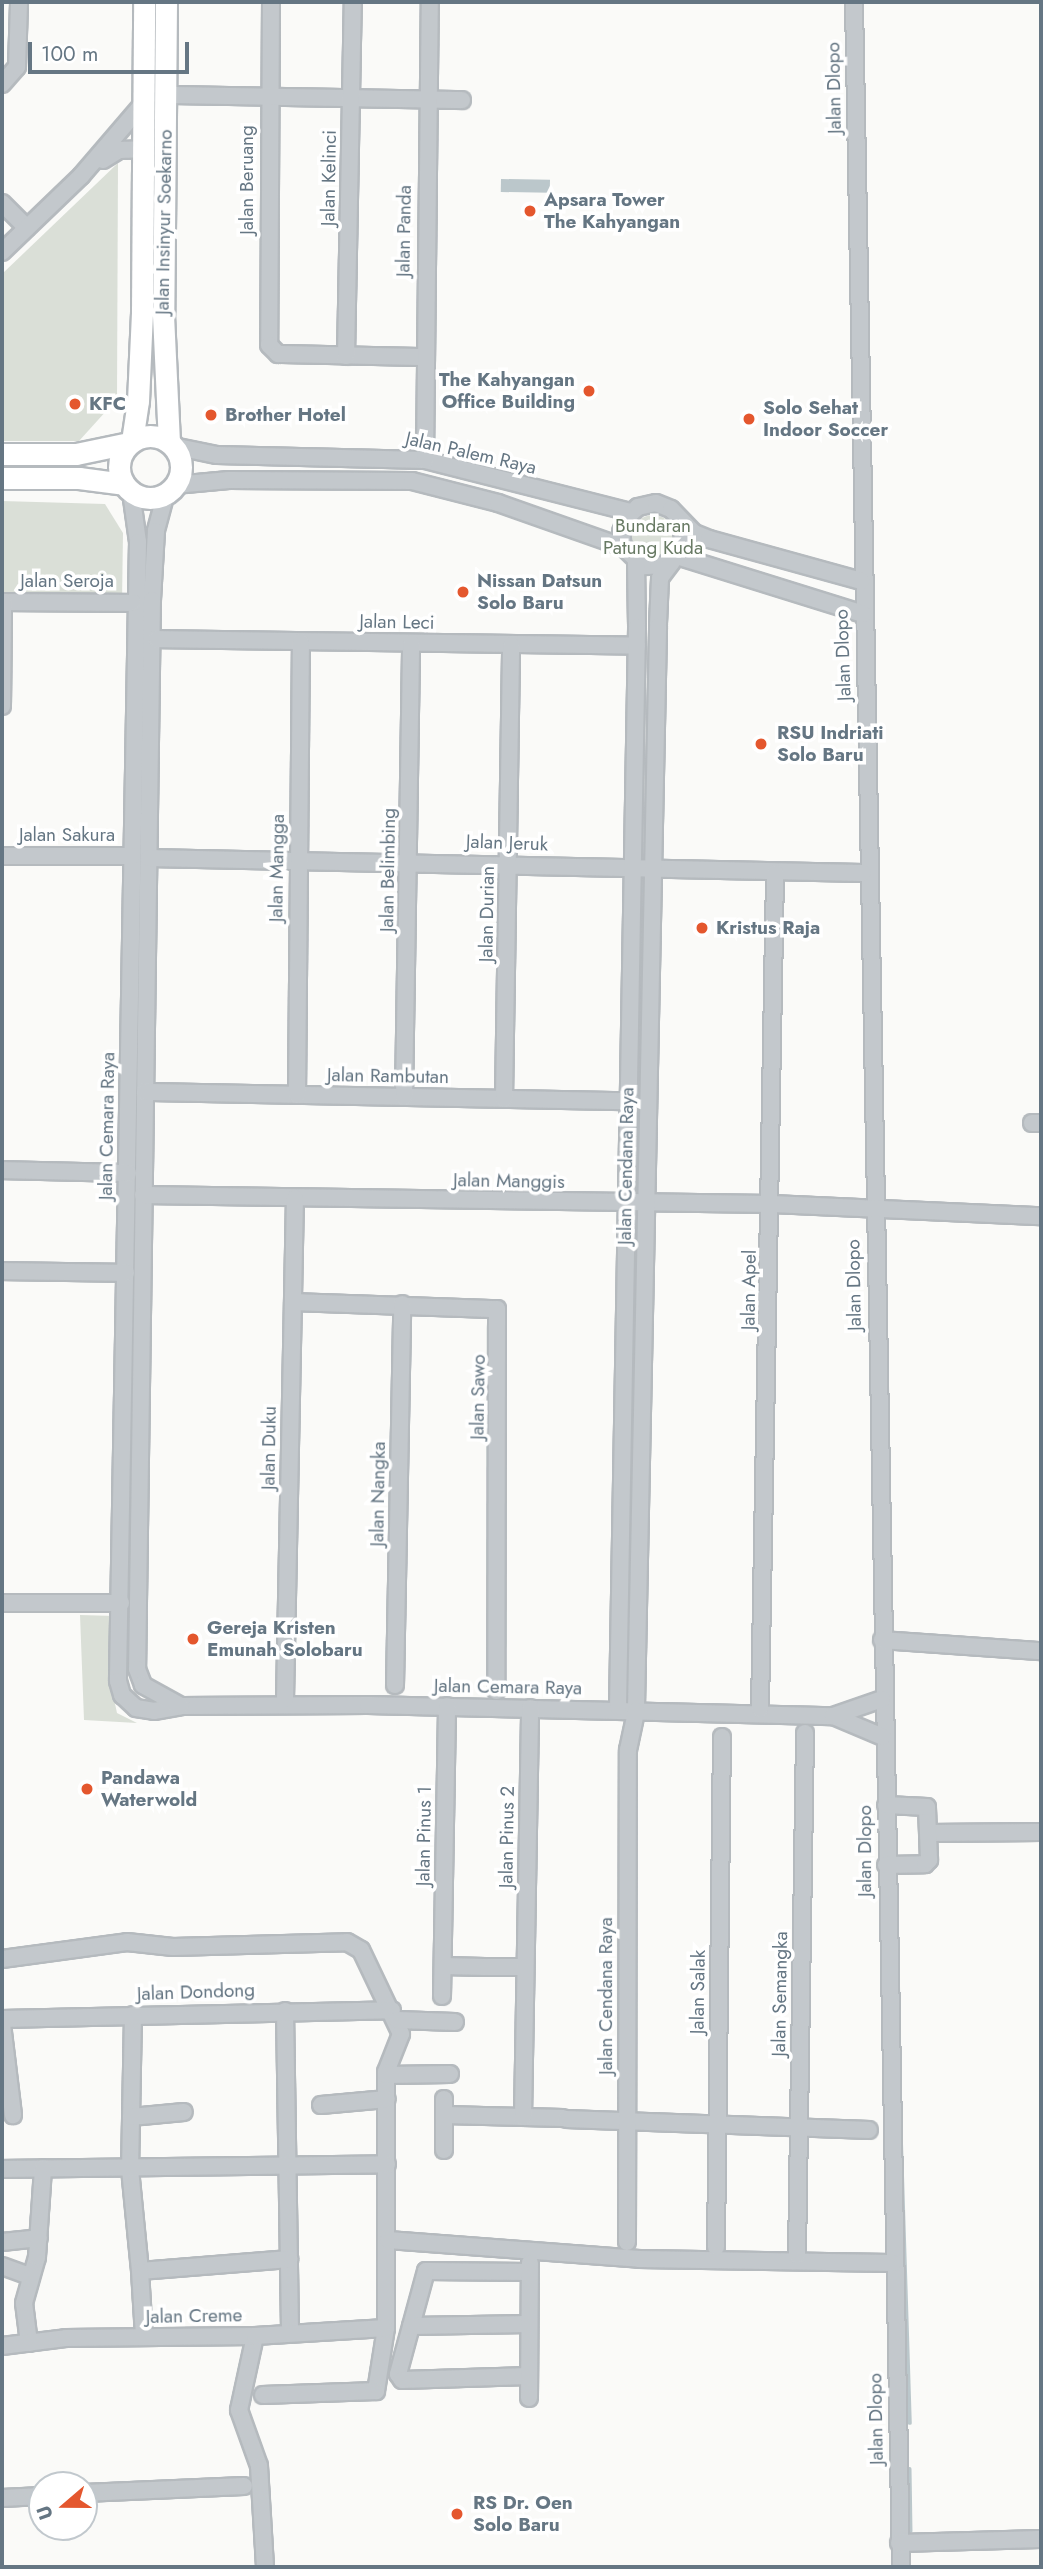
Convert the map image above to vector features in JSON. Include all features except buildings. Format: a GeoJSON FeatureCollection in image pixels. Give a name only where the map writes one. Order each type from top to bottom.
{"type":"FeatureCollection","features":[{"type":"Feature","properties":{"kind":"main road","name":"Jalan Insinyur Soekarno"},"geometry":{"type":"LineString","coordinates":[[144,2],[142,149],[153,275],[163,315],[171,444]]}},
{"type":"Feature","properties":{"kind":"main road","name":"Jalan Insinyur Soekarno"},"geometry":{"type":"LineString","coordinates":[[130,442],[138,401],[142,312],[153,275],[166,94],[166,2]]}},
{"type":"Feature","properties":{"kind":"main road"},"geometry":{"type":"LineString","coordinates":[[142,312],[152,304],[163,315]]}},
{"type":"Feature","properties":{"kind":"main road"},"geometry":{"type":"LineString","coordinates":[[2,454],[90,453],[150,435],[171,444],[181,465],[171,489],[149,498],[128,488],[79,478],[2,478]]}},
{"type":"Feature","properties":{"kind":"main road"},"geometry":{"type":"LineString","coordinates":[[128,488],[120,458],[130,442]]}},
{"type":"Feature","properties":{"kind":"street"},"geometry":{"type":"LineString","coordinates":[[2,84],[17,67],[19,2]]}},
{"type":"Feature","properties":{"kind":"street","name":"Jalan Beruang"},"geometry":{"type":"LineString","coordinates":[[271,2],[267,340],[278,354],[346,356]]}},
{"type":"Feature","properties":{"kind":"street","name":"Jalan Kelinci"},"geometry":{"type":"LineString","coordinates":[[346,356],[353,2]]}},
{"type":"Feature","properties":{"kind":"street","name":"Jalan Panda"},"geometry":{"type":"LineString","coordinates":[[425,460],[423,357],[430,2]]}},
{"type":"Feature","properties":{"kind":"street","name":"Jalan Dlopo"},"geometry":{"type":"LineString","coordinates":[[854,2],[861,581],[874,1211],[888,1640],[882,1699],[883,1737],[893,1805],[893,2263],[906,2543],[901,2567]]}},
{"type":"Feature","properties":{"kind":"street"},"geometry":{"type":"LineString","coordinates":[[166,94],[463,100]]}},
{"type":"Feature","properties":{"kind":"street"},"geometry":{"type":"LineString","coordinates":[[2,252],[81,176],[141,106]]}},
{"type":"Feature","properties":{"kind":"street"},"geometry":{"type":"LineString","coordinates":[[81,176],[119,150],[142,149]]}},
{"type":"Feature","properties":{"kind":"street"},"geometry":{"type":"LineString","coordinates":[[2,203],[27,228]]}},
{"type":"Feature","properties":{"kind":"street"},"geometry":{"type":"LineString","coordinates":[[346,356],[423,357]]}},
{"type":"Feature","properties":{"kind":"street","name":"Jalan Palem Raya"},"geometry":{"type":"LineString","coordinates":[[171,444],[203,454],[425,460],[631,512]]}},
{"type":"Feature","properties":{"kind":"street"},"geometry":{"type":"LineString","coordinates":[[301,457],[301,480]]}},
{"type":"Feature","properties":{"kind":"street","name":"Jalan Palem Raya"},"geometry":{"type":"LineString","coordinates":[[171,489],[301,480],[412,481],[516,509],[624,547]]}},
{"type":"Feature","properties":{"kind":"street"},"geometry":{"type":"LineString","coordinates":[[516,509],[524,486]]}},
{"type":"Feature","properties":{"kind":"street","name":"Jalan Cemara Raya"},"geometry":{"type":"LineString","coordinates":[[128,488],[138,529],[126,1273],[132,1355],[139,1678],[146,1687],[181,1706]]}},
{"type":"Feature","properties":{"kind":"street","name":"Jalan Cemara Raya"},"geometry":{"type":"LineString","coordinates":[[171,489],[156,531],[153,588],[143,1195],[132,1355],[121,1610],[122,1695],[143,1710],[181,1706],[447,1706],[833,1716]]}},
{"type":"Feature","properties":{"kind":"street"},"geometry":{"type":"LineString","coordinates":[[861,581],[709,539],[683,523],[671,509],[656,503],[631,512],[621,532],[624,547],[636,562],[650,567],[674,559],[780,587],[863,614]]}},
{"type":"Feature","properties":{"kind":"street"},"geometry":{"type":"LineString","coordinates":[[674,559],[685,541],[683,523]]}},
{"type":"Feature","properties":{"kind":"street","name":"Jalan Cendana Raya"},"geometry":{"type":"LineString","coordinates":[[628,1751],[618,1709],[646,1204],[658,625],[660,578],[674,559]]}},
{"type":"Feature","properties":{"kind":"street","name":"Jalan Cendana Raya"},"geometry":{"type":"LineString","coordinates":[[627,2242],[628,1751],[636,1709],[629,1204],[636,562]]}},
{"type":"Feature","properties":{"kind":"street"},"geometry":{"type":"LineString","coordinates":[[780,587],[785,562]]}},
{"type":"Feature","properties":{"kind":"street"},"geometry":{"type":"LineString","coordinates":[[2,602],[2,706]]}},
{"type":"Feature","properties":{"kind":"street","name":"Jalan Seroja"},"geometry":{"type":"LineString","coordinates":[[2,602],[132,603]]}},
{"type":"Feature","properties":{"kind":"street","name":"Jalan Leci"},"geometry":{"type":"LineString","coordinates":[[157,639],[637,646]]}},
{"type":"Feature","properties":{"kind":"street","name":"Jalan Mangga"},"geometry":{"type":"LineString","coordinates":[[297,1095],[301,642]]}},
{"type":"Feature","properties":{"kind":"street","name":"Jalan Belimbing"},"geometry":{"type":"LineString","coordinates":[[404,1097],[410,861],[411,643]]}},
{"type":"Feature","properties":{"kind":"street","name":"Jalan Durian"},"geometry":{"type":"LineString","coordinates":[[505,1099],[511,645]]}},
{"type":"Feature","properties":{"kind":"street","name":"Jalan Sakura"},"geometry":{"type":"LineString","coordinates":[[2,856],[132,856]]}},
{"type":"Feature","properties":{"kind":"street","name":"Jalan Jeruk"},"geometry":{"type":"LineString","coordinates":[[149,858],[410,861],[775,873],[863,873]]}},
{"type":"Feature","properties":{"kind":"street","name":"Jalan Apel"},"geometry":{"type":"LineString","coordinates":[[760,1709],[772,1204],[775,873]]}},
{"type":"Feature","properties":{"kind":"street"},"geometry":{"type":"LineString","coordinates":[[129,1036],[146,1036]]}},
{"type":"Feature","properties":{"kind":"street","name":"Jalan Rambutan"},"geometry":{"type":"LineString","coordinates":[[145,1093],[631,1101]]}},
{"type":"Feature","properties":{"kind":"street"},"geometry":{"type":"LineString","coordinates":[[2,1170],[128,1173]]}},
{"type":"Feature","properties":{"kind":"street","name":"Jalan Manggis"},"geometry":{"type":"LineString","coordinates":[[143,1195],[772,1204],[874,1211],[1041,1216]]}},
{"type":"Feature","properties":{"kind":"street","name":"Jalan Duku"},"geometry":{"type":"LineString","coordinates":[[285,1699],[295,1198]]}},
{"type":"Feature","properties":{"kind":"street"},"geometry":{"type":"LineString","coordinates":[[2,1271],[126,1273]]}},
{"type":"Feature","properties":{"kind":"street","name":"Jalan Sawo"},"geometry":{"type":"LineString","coordinates":[[293,1302],[492,1305],[499,1313],[496,1691]]}},
{"type":"Feature","properties":{"kind":"street","name":"Jalan Nangka"},"geometry":{"type":"LineString","coordinates":[[395,1685],[402,1304]]}},
{"type":"Feature","properties":{"kind":"street"},"geometry":{"type":"LineString","coordinates":[[2,1603],[121,1610],[137,1618]]}},
{"type":"Feature","properties":{"kind":"street"},"geometry":{"type":"LineString","coordinates":[[888,1640],[1041,1651]]}},
{"type":"Feature","properties":{"kind":"street"},"geometry":{"type":"LineString","coordinates":[[833,1716],[882,1699]]}},
{"type":"Feature","properties":{"kind":"street","name":"Jalan Pinus 1"},"geometry":{"type":"LineString","coordinates":[[442,1996],[447,1706]]}},
{"type":"Feature","properties":{"kind":"street","name":"Jalan Pinus 2"},"geometry":{"type":"LineString","coordinates":[[523,2117],[530,1708]]}},
{"type":"Feature","properties":{"kind":"street"},"geometry":{"type":"LineString","coordinates":[[833,1716],[883,1737]]}},
{"type":"Feature","properties":{"kind":"street","name":"Jalan Semangka"},"geometry":{"type":"LineString","coordinates":[[797,2255],[805,1733]]}},
{"type":"Feature","properties":{"kind":"street","name":"Jalan Salak"},"geometry":{"type":"LineString","coordinates":[[716,2248],[722,1737]]}},
{"type":"Feature","properties":{"kind":"street"},"geometry":{"type":"LineString","coordinates":[[893,1805],[927,1807],[929,1833],[928,1863],[893,1865]]}},
{"type":"Feature","properties":{"kind":"street"},"geometry":{"type":"LineString","coordinates":[[929,1833],[1041,1832]]}},
{"type":"Feature","properties":{"kind":"street"},"geometry":{"type":"LineString","coordinates":[[2,1959],[127,1942],[173,1947],[347,1942],[362,1950],[394,2015],[401,2039],[386,2075],[386,2328],[376,2391],[263,2395]]}},
{"type":"Feature","properties":{"kind":"street"},"geometry":{"type":"LineString","coordinates":[[443,1965],[525,1967]]}},
{"type":"Feature","properties":{"kind":"street"},"geometry":{"type":"LineString","coordinates":[[285,2011],[290,2331]]}},
{"type":"Feature","properties":{"kind":"street","name":"Jalan Dondong"},"geometry":{"type":"LineString","coordinates":[[2,2021],[285,2011],[394,2015],[454,2022]]}},
{"type":"Feature","properties":{"kind":"street"},"geometry":{"type":"LineString","coordinates":[[133,2015],[130,2169],[144,2337]]}},
{"type":"Feature","properties":{"kind":"street"},"geometry":{"type":"LineString","coordinates":[[2,2021],[13,2115]]}},
{"type":"Feature","properties":{"kind":"street"},"geometry":{"type":"LineString","coordinates":[[386,2075],[450,2074]]}},
{"type":"Feature","properties":{"kind":"street"},"geometry":{"type":"LineString","coordinates":[[321,2105],[387,2099]]}},
{"type":"Feature","properties":{"kind":"street"},"geometry":{"type":"LineString","coordinates":[[444,2150],[445,2107],[523,2117],[869,2130]]}},
{"type":"Feature","properties":{"kind":"street"},"geometry":{"type":"LineString","coordinates":[[131,2117],[184,2112]]}},
{"type":"Feature","properties":{"kind":"street"},"geometry":{"type":"LineString","coordinates":[[2,2169],[387,2164]]}},
{"type":"Feature","properties":{"kind":"street"},"geometry":{"type":"LineString","coordinates":[[29,2343],[24,2303],[39,2238],[43,2168]]}},
{"type":"Feature","properties":{"kind":"street"},"geometry":{"type":"LineString","coordinates":[[2,2242],[39,2238]]}},
{"type":"Feature","properties":{"kind":"street"},"geometry":{"type":"LineString","coordinates":[[388,2240],[530,2253],[893,2263]]}},
{"type":"Feature","properties":{"kind":"street"},"geometry":{"type":"LineString","coordinates":[[529,2398],[530,2253]]}},
{"type":"Feature","properties":{"kind":"street"},"geometry":{"type":"LineString","coordinates":[[140,2271],[290,2259]]}},
{"type":"Feature","properties":{"kind":"street"},"geometry":{"type":"LineString","coordinates":[[2,2266],[30,2276]]}},
{"type":"Feature","properties":{"kind":"street"},"geometry":{"type":"LineString","coordinates":[[529,2272],[426,2271],[400,2379],[529,2376]]}},
{"type":"Feature","properties":{"kind":"street"},"geometry":{"type":"LineString","coordinates":[[411,2326],[528,2324]]}},
{"type":"Feature","properties":{"kind":"street","name":"Jalan Creme"},"geometry":{"type":"LineString","coordinates":[[2,2346],[144,2337],[255,2336],[290,2331],[386,2328]]}},
{"type":"Feature","properties":{"kind":"street"},"geometry":{"type":"LineString","coordinates":[[255,2336],[239,2410],[259,2466],[265,2567]]}},
{"type":"Feature","properties":{"kind":"street"},"geometry":{"type":"LineString","coordinates":[[98,2492],[244,2486]]}},
{"type":"Feature","properties":{"kind":"street"},"geometry":{"type":"LineString","coordinates":[[2,2498],[28,2497]]}},
{"type":"Feature","properties":{"kind":"street"},"geometry":{"type":"LineString","coordinates":[[906,2543],[1041,2539]]}},
{"type":"Feature","properties":{"kind":"green space"},"geometry":{"type":"Polygon","coordinates":[[[118,163],[117,399],[79,441],[2,441],[2,274],[118,163]]]}},
{"type":"Feature","properties":{"kind":"green space"},"geometry":{"type":"Polygon","coordinates":[[[2,501],[105,504],[123,533],[122,602],[2,599],[2,501]]]}},
{"type":"Feature","properties":{"kind":"green space","name":"Bundaran Patung Kuda"},"geometry":{"type":"Polygon","coordinates":[[[653,515],[668,522],[675,537],[668,552],[653,559],[638,552],[631,537],[638,522],[653,515]]]}},
{"type":"Feature","properties":{"kind":"green space"},"geometry":{"type":"Polygon","coordinates":[[[80,1615],[115,1616],[114,1699],[117,1713],[137,1723],[84,1720],[80,1615]]]}},
{"type":"Feature","properties":{"kind":"shaded area"},"geometry":{"type":"Polygon","coordinates":[[[501,179],[550,180],[550,193],[501,192],[501,179]]]}},
{"type":"Feature","properties":{"kind":"waterway"},"geometry":{"type":"LineString","coordinates":[[887,1357],[890,1529]]}},
{"type":"Feature","properties":{"kind":"waterway"},"geometry":{"type":"LineString","coordinates":[[893,1722],[894,1763]]}},
{"type":"Feature","properties":{"kind":"waterway"},"geometry":{"type":"LineString","coordinates":[[898,1949],[899,2019]]}},
{"type":"Feature","properties":{"kind":"waterway"},"geometry":{"type":"LineString","coordinates":[[900,2096],[910,2423]]}},
{"type":"Feature","properties":{"kind":"waterway"},"geometry":{"type":"LineString","coordinates":[[910,2469],[911,2531]]}},
{"type":"Feature","properties":{"kind":"place","name":"Apsara Tower The Kahyangan"},"geometry":{"type":"Point","coordinates":[530,211]}},
{"type":"Feature","properties":{"kind":"place","name":"The Kahyangan Office Building"},"geometry":{"type":"Point","coordinates":[589,391]}},
{"type":"Feature","properties":{"kind":"place","name":"KFC"},"geometry":{"type":"Point","coordinates":[75,404]}},
{"type":"Feature","properties":{"kind":"place","name":"Brother Hotel"},"geometry":{"type":"Point","coordinates":[211,415]}},
{"type":"Feature","properties":{"kind":"place","name":"Solo Sehat Indoor Soccer"},"geometry":{"type":"Point","coordinates":[749,419]}},
{"type":"Feature","properties":{"kind":"place","name":"Nissan Datsun Solo Baru"},"geometry":{"type":"Point","coordinates":[463,592]}},
{"type":"Feature","properties":{"kind":"place","name":"RSU Indriati Solo Baru"},"geometry":{"type":"Point","coordinates":[761,744]}},
{"type":"Feature","properties":{"kind":"place","name":"Kristus Raja"},"geometry":{"type":"Point","coordinates":[702,928]}},
{"type":"Feature","properties":{"kind":"place","name":"Gereja Kristen Emunah Solobaru"},"geometry":{"type":"Point","coordinates":[193,1639]}},
{"type":"Feature","properties":{"kind":"place","name":"Pandawa Waterwold"},"geometry":{"type":"Point","coordinates":[87,1789]}},
{"type":"Feature","properties":{"kind":"place","name":"RS Dr. Oen Solo Baru"},"geometry":{"type":"Point","coordinates":[457,2514]}}]}
